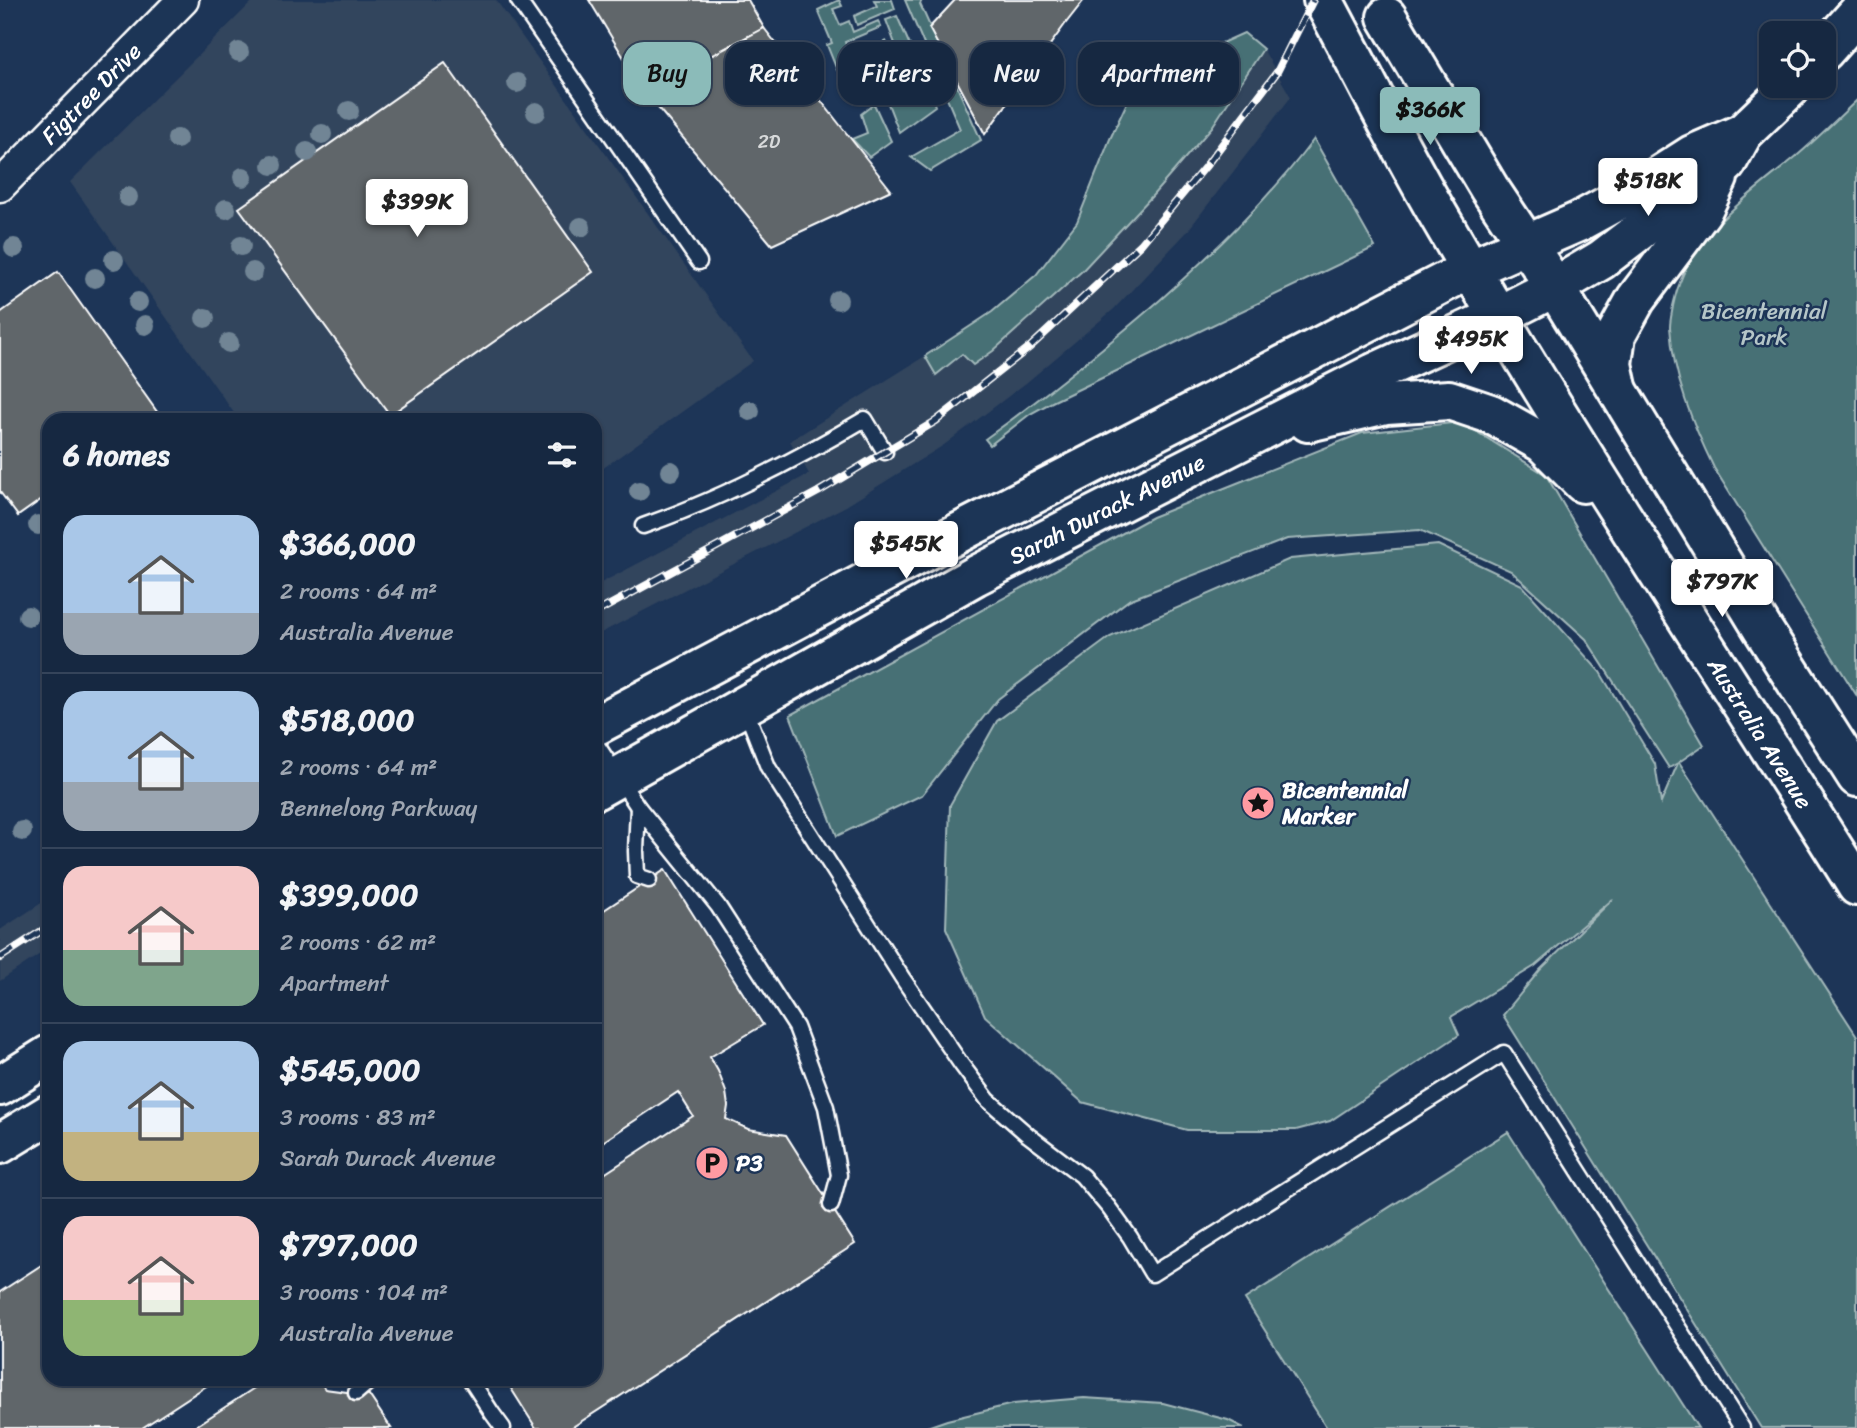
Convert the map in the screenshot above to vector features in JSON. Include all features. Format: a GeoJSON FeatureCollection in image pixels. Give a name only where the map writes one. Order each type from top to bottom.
{"type":"FeatureCollection","features":[{"type":"Feature","properties":{"kind":"street","name":"Figtree Drive"},"geometry":{"type":"LineString","coordinates":[[0,186],[183,0]]}},
{"type":"Feature","properties":{"kind":"street","name":"Australia Avenue"},"geometry":{"type":"LineString","coordinates":[[1323,0],[1470,270],[1632,532],[1857,886]]}},
{"type":"Feature","properties":{"kind":"street"},"geometry":{"type":"LineString","coordinates":[[1836,38],[1857,14]]}},
{"type":"Feature","properties":{"kind":"street"},"geometry":{"type":"LineString","coordinates":[[1387,17],[1489,188],[1555,287],[1762,628],[1857,777]]}},
{"type":"Feature","properties":{"kind":"street"},"geometry":{"type":"LineString","coordinates":[[1618,389],[1612,364],[1616,335],[1636,299],[1702,211],[1734,148],[1781,98]]}},
{"type":"Feature","properties":{"kind":"street","name":"Sarah Durack Avenue"},"geometry":{"type":"LineString","coordinates":[[602,722],[968,528],[1470,270],[1578,222],[1642,187],[1692,155],[1734,148]]}},
{"type":"Feature","properties":{"kind":"street","name":"Sarah Durack Avenue"},"geometry":{"type":"LineString","coordinates":[[617,791],[744,706],[975,576],[1374,373],[1555,287],[1609,255],[1734,148]]}},
{"type":"Feature","properties":{"kind":"street"},"geometry":{"type":"LineString","coordinates":[[1252,435],[1386,404],[1449,400],[1491,414],[1543,443],[1632,532]]}},
{"type":"Feature","properties":{"kind":"street"},"geometry":{"type":"LineString","coordinates":[[0,1086],[42,1059]]}},
{"type":"Feature","properties":{"kind":"street"},"geometry":{"type":"LineString","coordinates":[[0,1144],[42,1118]]}},
{"type":"Feature","properties":{"kind":"lane"},"geometry":{"type":"LineString","coordinates":[[518,0],[699,262]]}},
{"type":"Feature","properties":{"kind":"lane"},"geometry":{"type":"LineString","coordinates":[[643,526],[682,513],[776,468],[865,419],[885,452]]}},
{"type":"Feature","properties":{"kind":"lane"},"geometry":{"type":"LineString","coordinates":[[744,706],[768,767],[903,979],[961,1064],[988,1100],[1082,1176],[1130,1237],[1152,1274],[1504,1053],[1742,1428]]}},
{"type":"Feature","properties":{"kind":"lane"},"geometry":{"type":"LineString","coordinates":[[602,758],[617,791],[636,851],[637,876],[649,880]]}},
{"type":"Feature","properties":{"kind":"lane"},"geometry":{"type":"LineString","coordinates":[[617,791],[718,905],[796,1027],[826,1107],[839,1175],[831,1205]]}},
{"type":"Feature","properties":{"kind":"lane"},"geometry":{"type":"LineString","coordinates":[[356,1393],[364,1386]]}},
{"type":"Feature","properties":{"kind":"lane"},"geometry":{"type":"LineString","coordinates":[[475,1386],[503,1428]]}},
{"type":"Feature","properties":{"kind":"shaded area"},"geometry":{"type":"Polygon","coordinates":[[[254,0],[496,0],[753,361],[602,469],[602,413],[234,413],[70,182],[254,0]]]}},
{"type":"Feature","properties":{"kind":"shaded area"},"geometry":{"type":"Polygon","coordinates":[[[1263,49],[1291,97],[1186,233],[1114,309],[1026,383],[944,445],[846,506],[602,632],[602,582],[809,474],[790,441],[925,356],[936,374],[1082,271],[1212,127],[1226,105],[1239,105],[1239,86],[1263,49]]]}},
{"type":"Feature","properties":{"kind":"shaded area"},"geometry":{"type":"Polygon","coordinates":[[[42,903],[42,953],[0,981],[0,930],[42,903]]]}},
{"type":"Feature","properties":{"kind":"green space"},"geometry":{"type":"Polygon","coordinates":[[[839,0],[842,6],[833,9],[840,25],[849,21],[853,32],[878,21],[881,27],[845,42],[838,42],[837,70],[827,45],[832,43],[818,10],[839,0]]]}},
{"type":"Feature","properties":{"kind":"green space"},"geometry":{"type":"Polygon","coordinates":[[[874,0],[892,0],[895,9],[857,25],[854,16],[877,6],[874,0]]]}},
{"type":"Feature","properties":{"kind":"green space"},"geometry":{"type":"Polygon","coordinates":[[[905,0],[922,0],[920,4],[937,42],[923,42],[905,0]]]}},
{"type":"Feature","properties":{"kind":"green space"},"geometry":{"type":"Polygon","coordinates":[[[897,16],[908,42],[894,42],[886,20],[897,16]]]}},
{"type":"Feature","properties":{"kind":"green space"},"geometry":{"type":"Polygon","coordinates":[[[1244,33],[1263,49],[1239,86],[1239,42],[1224,42],[1244,33]]]}},
{"type":"Feature","properties":{"kind":"green space"},"geometry":{"type":"Polygon","coordinates":[[[956,84],[981,140],[930,171],[911,157],[960,129],[950,105],[956,105],[956,84]]]}},
{"type":"Feature","properties":{"kind":"green space","name":"Bicentennial Park"},"geometry":{"type":"Polygon","coordinates":[[[1857,100],[1857,696],[1714,468],[1685,400],[1675,364],[1670,327],[1680,281],[1705,238],[1740,203],[1806,148],[1857,100]]]}},
{"type":"Feature","properties":{"kind":"green space"},"geometry":{"type":"Polygon","coordinates":[[[874,105],[891,141],[869,157],[852,139],[867,133],[861,114],[874,105]]]}},
{"type":"Feature","properties":{"kind":"green space"},"geometry":{"type":"Polygon","coordinates":[[[888,105],[935,105],[935,106],[899,132],[888,105]]]}},
{"type":"Feature","properties":{"kind":"green space"},"geometry":{"type":"Polygon","coordinates":[[[1126,105],[1226,105],[1212,127],[1153,195],[1082,271],[993,351],[973,365],[962,354],[936,375],[925,356],[992,312],[1036,275],[1077,222],[1126,105]]]}},
{"type":"Feature","properties":{"kind":"green space"},"geometry":{"type":"Polygon","coordinates":[[[1314,139],[1375,247],[1052,402],[1030,414],[990,445],[985,439],[1096,354],[1201,262],[1260,203],[1314,139]]]}},
{"type":"Feature","properties":{"kind":"green space"},"geometry":{"type":"Polygon","coordinates":[[[1461,422],[1546,475],[1704,745],[1679,762],[1857,1036],[1857,1428],[1761,1428],[1503,1015],[1540,970],[1613,899],[1535,966],[1451,1017],[1459,1035],[1330,1121],[1296,1130],[1187,1130],[1082,1102],[985,1016],[946,928],[950,805],[997,721],[1110,637],[1290,559],[1438,545],[1522,585],[1600,672],[1655,764],[1661,803],[1678,763],[1669,768],[1586,639],[1511,571],[1420,530],[1287,539],[1129,600],[998,699],[922,795],[837,836],[790,715],[1152,517],[1362,433],[1461,422]]]}},
{"type":"Feature","properties":{"kind":"green space"},"geometry":{"type":"Polygon","coordinates":[[[1508,1132],[1698,1428],[1327,1428],[1245,1299],[1508,1132]]]}},
{"type":"Feature","properties":{"kind":"green space"},"geometry":{"type":"Polygon","coordinates":[[[1084,1398],[1163,1403],[1228,1420],[1244,1428],[924,1428],[1013,1404],[1084,1398]]]}},
{"type":"Feature","properties":{"kind":"building"},"geometry":{"type":"Polygon","coordinates":[[[589,0],[748,0],[764,28],[737,42],[725,42],[725,48],[711,56],[711,42],[623,42],[623,56],[589,0]]]}},
{"type":"Feature","properties":{"kind":"building"},"geometry":{"type":"Polygon","coordinates":[[[955,0],[1084,0],[1052,42],[970,42],[970,105],[1006,105],[985,134],[956,79],[956,42],[936,42],[929,28],[955,0]]]}},
{"type":"Feature","properties":{"kind":"building"},"geometry":{"type":"Polygon","coordinates":[[[764,28],[775,42],[737,42],[764,28]]]}},
{"type":"Feature","properties":{"kind":"building"},"geometry":{"type":"Polygon","coordinates":[[[725,48],[725,105],[824,105],[891,190],[772,245],[656,105],[711,105],[711,56],[725,48]]]}},
{"type":"Feature","properties":{"kind":"building"},"geometry":{"type":"Polygon","coordinates":[[[445,63],[593,272],[393,413],[389,413],[239,208],[445,63]]]}},
{"type":"Feature","properties":{"kind":"building"},"geometry":{"type":"Polygon","coordinates":[[[58,272],[158,413],[42,413],[42,499],[18,516],[0,492],[0,313],[58,272]]]}},
{"type":"Feature","properties":{"kind":"building","name":"P3"},"geometry":{"type":"Polygon","coordinates":[[[665,870],[763,1025],[710,1057],[726,1092],[726,1119],[748,1129],[786,1135],[855,1244],[571,1428],[536,1428],[509,1386],[602,1386],[602,1175],[693,1116],[678,1092],[602,1142],[602,911],[665,870]]]}},
{"type":"Feature","properties":{"kind":"building"},"geometry":{"type":"Polygon","coordinates":[[[42,1265],[42,1386],[206,1386],[142,1428],[0,1428],[0,1292],[42,1265]]]}},
{"type":"Feature","properties":{"kind":"building"},"geometry":{"type":"Polygon","coordinates":[[[257,1386],[323,1386],[325,1389],[369,1395],[391,1428],[193,1428],[257,1386]]]}},
{"type":"Feature","properties":{"kind":"railway"},"geometry":{"type":"LineString","coordinates":[[602,609],[818,492],[936,421],[1030,347],[1141,244],[1205,167],[1277,72],[1313,0]]}},
{"type":"Feature","properties":{"kind":"railway"},"geometry":{"type":"LineString","coordinates":[[0,958],[42,931]]}},
{"type":"Feature","properties":{"kind":"place","name":"Bicentennial Marker"},"geometry":{"type":"Point","coordinates":[1258,803]}},
{"type":"Feature","properties":{"kind":"place","name":"P3"},"geometry":{"type":"Point","coordinates":[712,1163]}}]}
